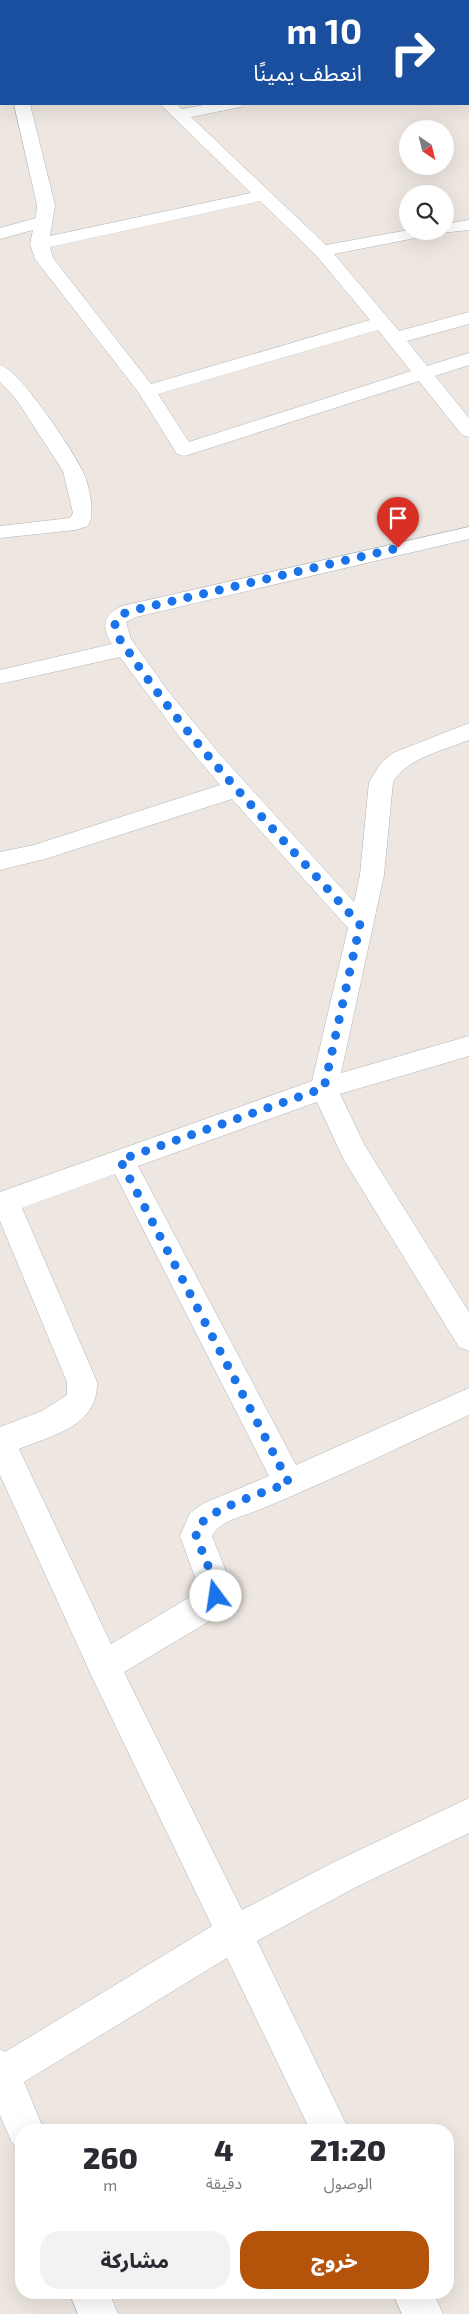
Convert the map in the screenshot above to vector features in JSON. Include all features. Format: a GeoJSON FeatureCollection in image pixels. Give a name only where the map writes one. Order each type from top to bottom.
{"type":"FeatureCollection","features":[{"type":"Feature","properties":{"kind":"street"},"geometry":{"type":"LineString","coordinates":[[22,105],[44,191],[45,221],[39,244],[44,259],[147,391],[184,450],[469,359]]}},
{"type":"Feature","properties":{"kind":"street"},"geometry":{"type":"LineString","coordinates":[[174,109],[223,105]]}},
{"type":"Feature","properties":{"kind":"street"},"geometry":{"type":"LineString","coordinates":[[174,109],[266,195],[322,251],[395,338],[469,431]]}},
{"type":"Feature","properties":{"kind":"street"},"geometry":{"type":"LineString","coordinates":[[39,244],[266,195]]}},
{"type":"Feature","properties":{"kind":"street"},"geometry":{"type":"LineString","coordinates":[[0,234],[45,221]]}},
{"type":"Feature","properties":{"kind":"street"},"geometry":{"type":"LineString","coordinates":[[454,228],[469,225]]}},
{"type":"Feature","properties":{"kind":"street"},"geometry":{"type":"LineString","coordinates":[[322,251],[399,237]]}},
{"type":"Feature","properties":{"kind":"street"},"geometry":{"type":"LineString","coordinates":[[395,338],[469,318]]}},
{"type":"Feature","properties":{"kind":"street"},"geometry":{"type":"LineString","coordinates":[[147,391],[382,323]]}},
{"type":"Feature","properties":{"kind":"street"},"geometry":{"type":"LineString","coordinates":[[0,371],[22,395],[73,471],[83,513],[81,521],[75,524],[0,532]]}},
{"type":"Feature","properties":{"kind":"street"},"geometry":{"type":"LineString","coordinates":[[360,925],[166,706],[126,648],[115,625],[116,619],[122,614],[292,572],[469,532]]}},
{"type":"Feature","properties":{"kind":"street"},"geometry":{"type":"LineString","coordinates":[[0,677],[126,648]]}},
{"type":"Feature","properties":{"kind":"street"},"geometry":{"type":"LineString","coordinates":[[469,731],[401,759],[389,769],[382,782],[372,875],[324,1088],[354,1152],[469,1338]]}},
{"type":"Feature","properties":{"kind":"street"},"geometry":{"type":"LineString","coordinates":[[0,861],[71,842],[238,788]]}},
{"type":"Feature","properties":{"kind":"street"},"geometry":{"type":"LineString","coordinates":[[327,2124],[104,1666],[0,1441],[68,1413],[79,1404],[83,1394],[82,1382],[3,1203],[324,1088],[469,1046]]}},
{"type":"Feature","properties":{"kind":"street"},"geometry":{"type":"LineString","coordinates":[[120,1160],[289,1483]]}},
{"type":"Feature","properties":{"kind":"street"},"geometry":{"type":"LineString","coordinates":[[104,1666],[212,1602],[217,1588],[196,1536],[201,1523],[215,1513],[239,1502],[289,1483],[469,1401]]}},
{"type":"Feature","properties":{"kind":"street"},"geometry":{"type":"LineString","coordinates":[[23,2124],[1,2072],[234,1933],[344,1876],[469,1815]]}},
{"type":"Feature","properties":{"kind":"street"},"geometry":{"type":"LineString","coordinates":[[92,2299],[98,2314]]}},
{"type":"Feature","properties":{"kind":"street"},"geometry":{"type":"LineString","coordinates":[[416,2299],[423,2314]]}},
{"type":"Feature","properties":{"kind":"route"},"geometry":{"type":"LineString","coordinates":[[216,1596],[217,1588],[196,1536],[201,1523],[215,1513],[239,1502],[289,1483],[120,1160],[324,1088],[360,925],[166,706],[126,648],[116,630],[115,622],[118,616],[130,611],[398,548]]}}]}
